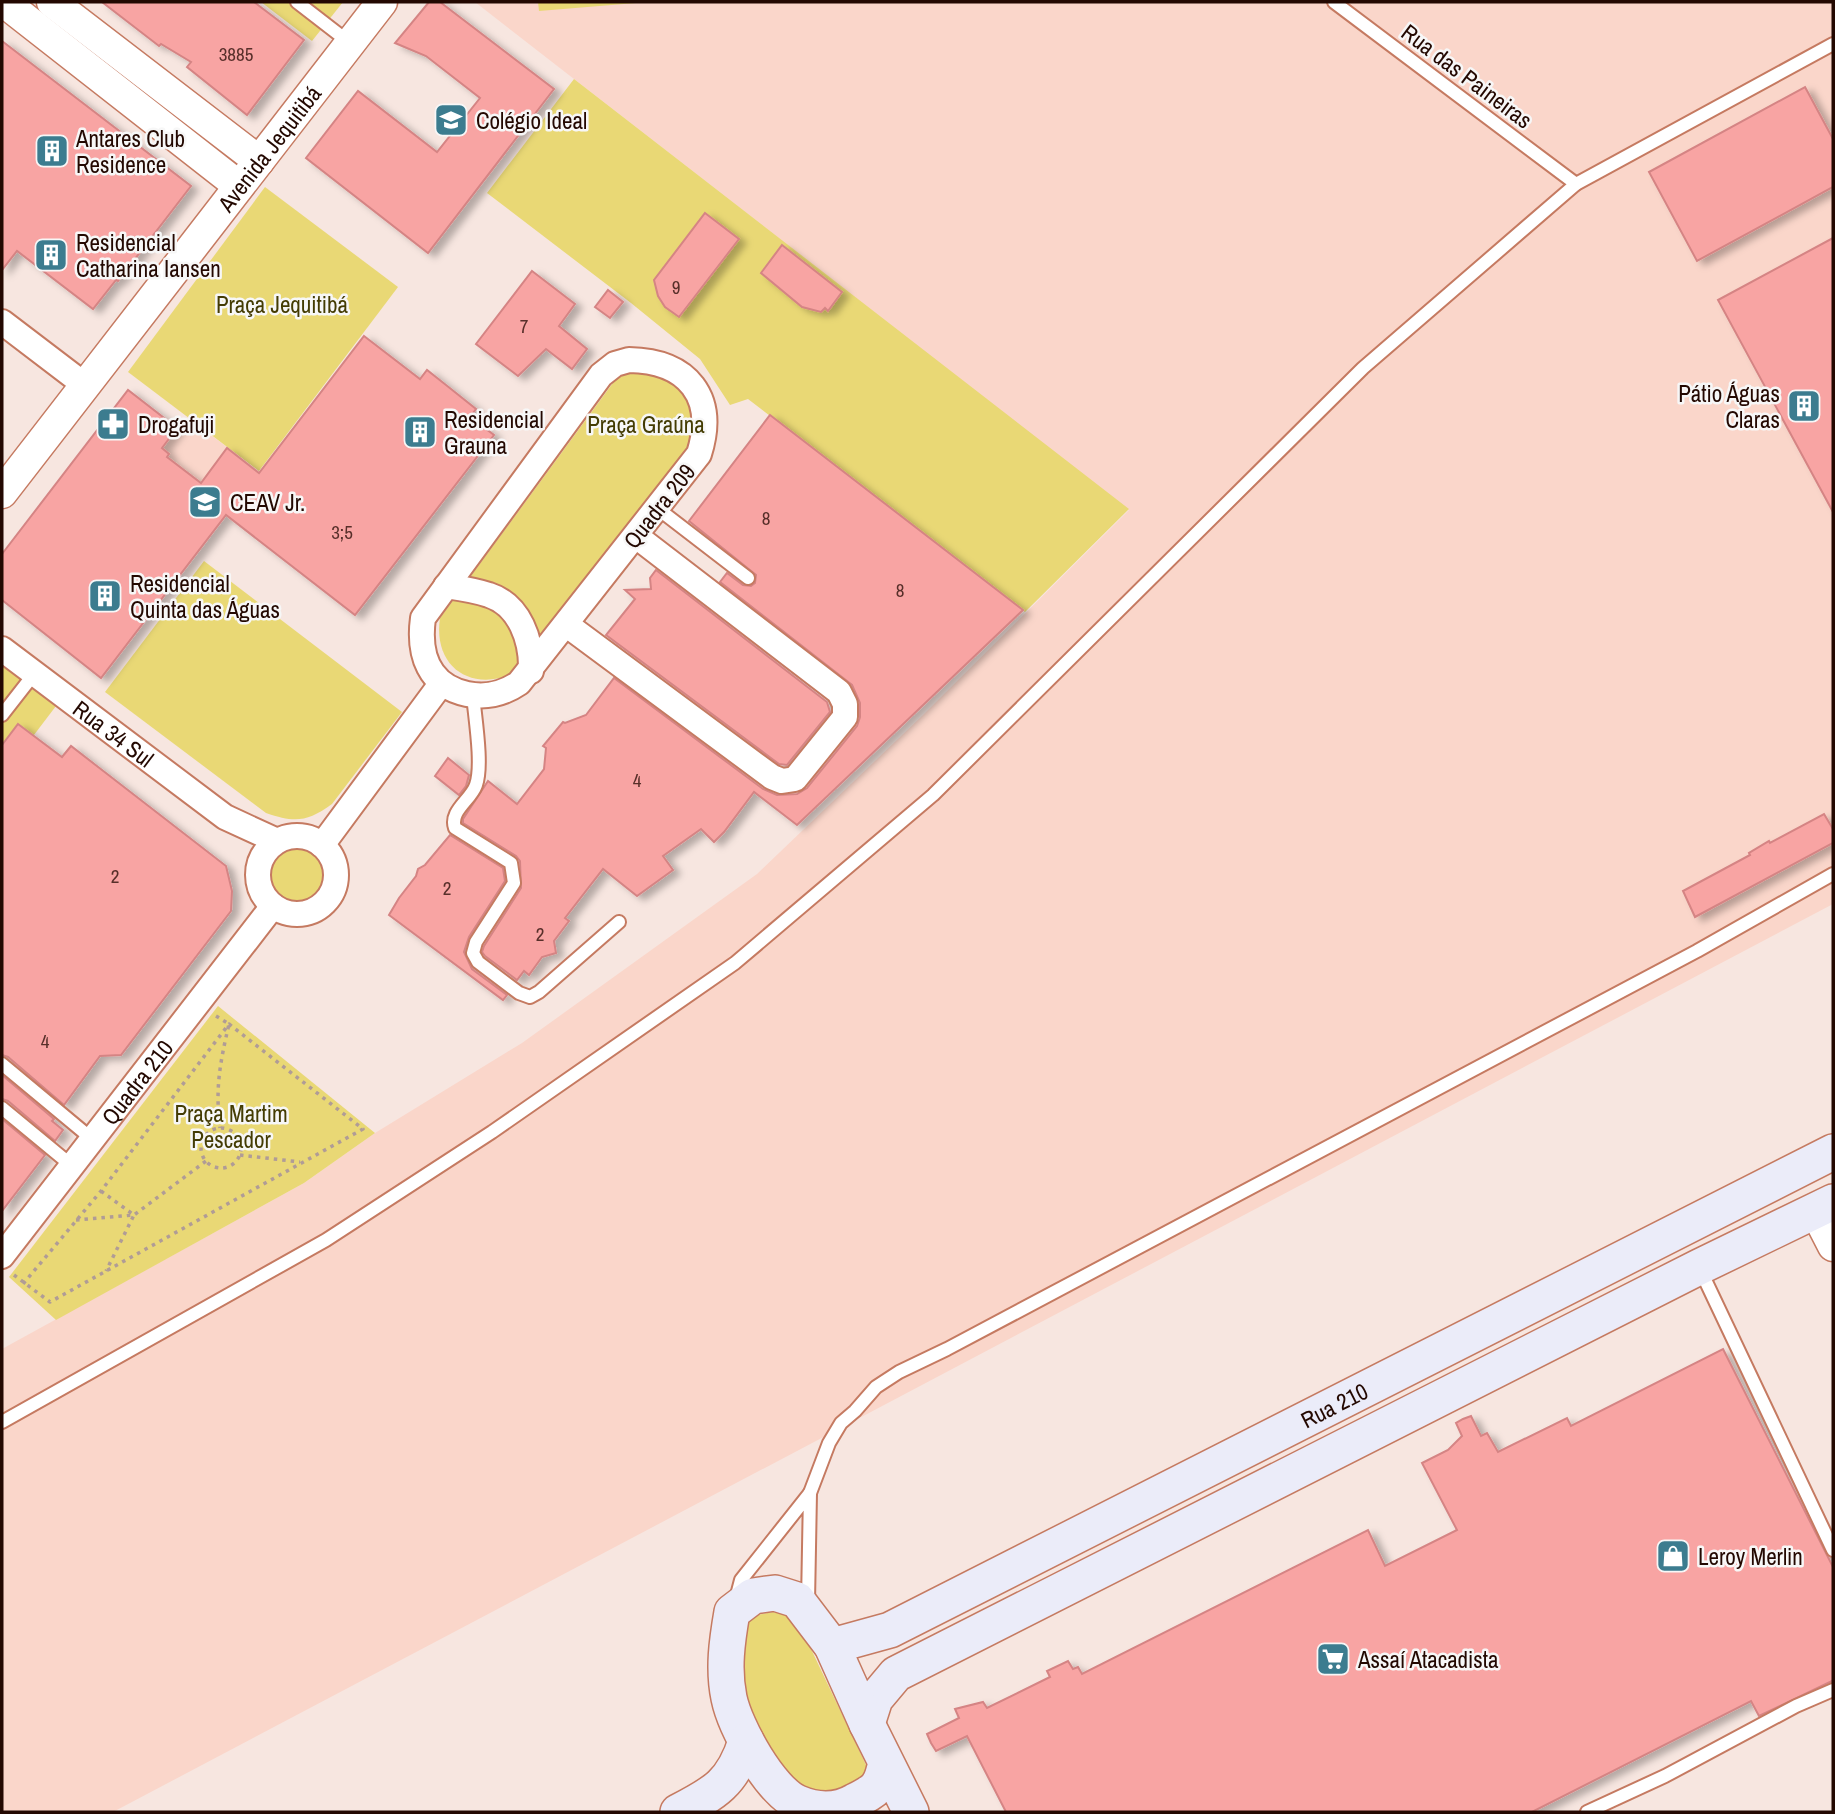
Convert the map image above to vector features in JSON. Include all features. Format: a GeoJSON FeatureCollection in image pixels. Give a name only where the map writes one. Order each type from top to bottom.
{"type":"FeatureCollection","features":[{"type":"Feature","properties":{"kind":"main road","name":"Rua 210"},"geometry":{"type":"LineString","coordinates":[[832,1646],[890,1630],[1833,1152]]}},
{"type":"Feature","properties":{"kind":"main road","name":"Rua 210"},"geometry":{"type":"LineString","coordinates":[[867,1724],[875,1699],[897,1674],[1824,1206]]}},
{"type":"Feature","properties":{"kind":"main road"},"geometry":{"type":"LineString","coordinates":[[886,1762],[877,1790],[846,1810],[788,1808],[746,1741],[729,1699],[725,1652],[732,1612],[753,1596],[775,1594],[797,1600],[832,1646],[867,1724],[912,1812]]}},
{"type":"Feature","properties":{"kind":"main road"},"geometry":{"type":"LineString","coordinates":[[678,1812],[712,1795],[739,1762],[746,1741]]}},
{"type":"Feature","properties":{"kind":"street"},"geometry":{"type":"LineString","coordinates":[[4,2],[239,186]]}},
{"type":"Feature","properties":{"kind":"street"},"geometry":{"type":"LineString","coordinates":[[52,2],[260,160]]}},
{"type":"Feature","properties":{"kind":"street","name":"Avenida Jequitibá"},"geometry":{"type":"LineString","coordinates":[[2,493],[382,2]]}},
{"type":"Feature","properties":{"kind":"street"},"geometry":{"type":"LineString","coordinates":[[153,118],[172,93]]}},
{"type":"Feature","properties":{"kind":"street"},"geometry":{"type":"LineString","coordinates":[[2,322],[86,386]]}},
{"type":"Feature","properties":{"kind":"street","name":"Quadra 209"},"geometry":{"type":"LineString","coordinates":[[629,360],[658,363],[681,374],[699,393],[703,410],[704,440],[699,454],[636,536],[531,671],[508,691],[490,696],[473,695],[455,691],[442,684],[424,655],[421,636],[423,618],[601,375],[615,364],[629,360]]}},
{"type":"Feature","properties":{"kind":"street"},"geometry":{"type":"LineString","coordinates":[[567,625],[772,777],[782,781],[795,779],[845,717],[845,704],[839,692],[636,536]]}},
{"type":"Feature","properties":{"kind":"street"},"geometry":{"type":"LineString","coordinates":[[446,586],[492,595],[511,611],[525,629],[532,651],[531,671]]}},
{"type":"Feature","properties":{"kind":"street","name":"Rua 34 Sul"},"geometry":{"type":"LineString","coordinates":[[2,649],[225,817],[277,841]]}},
{"type":"Feature","properties":{"kind":"street"},"geometry":{"type":"LineString","coordinates":[[322,845],[442,684]]}},
{"type":"Feature","properties":{"kind":"street","name":"Rua 34 Sul"},"geometry":{"type":"LineString","coordinates":[[225,817],[258,872]]}},
{"type":"Feature","properties":{"kind":"street"},"geometry":{"type":"LineString","coordinates":[[300,835],[312,838],[322,845],[331,855],[335,867],[331,894],[323,904],[298,914],[285,912],[273,905],[264,896],[259,884],[261,859],[268,848],[288,836],[300,835]]}},
{"type":"Feature","properties":{"kind":"street","name":"Quadra 210"},"geometry":{"type":"LineString","coordinates":[[5,1264],[71,1164],[273,905]]}},
{"type":"Feature","properties":{"kind":"street"},"geometry":{"type":"LineString","coordinates":[[1824,1206],[1833,1246]]}},
{"type":"Feature","properties":{"kind":"lane"},"geometry":{"type":"LineString","coordinates":[[297,2],[350,43]]}},
{"type":"Feature","properties":{"kind":"lane","name":"Rua das Paineiras"},"geometry":{"type":"LineString","coordinates":[[1334,2],[1576,184]]}},
{"type":"Feature","properties":{"kind":"lane"},"geometry":{"type":"LineString","coordinates":[[2,1422],[326,1240],[492,1132],[735,963],[933,795],[1363,368],[1576,184],[1833,44]]}},
{"type":"Feature","properties":{"kind":"lane"},"geometry":{"type":"LineString","coordinates":[[657,508],[748,578]]}},
{"type":"Feature","properties":{"kind":"lane"},"geometry":{"type":"LineString","coordinates":[[2,715],[34,674]]}},
{"type":"Feature","properties":{"kind":"lane"},"geometry":{"type":"LineString","coordinates":[[473,695],[478,774],[474,790],[453,822],[455,828],[511,863],[514,872],[514,883],[476,942],[473,953],[478,962],[519,993],[530,997],[619,922]]}},
{"type":"Feature","properties":{"kind":"lane"},"geometry":{"type":"LineString","coordinates":[[732,1612],[741,1580],[810,1493],[829,1443],[841,1423],[876,1387],[899,1371],[947,1349],[1685,957],[1833,874]]}},
{"type":"Feature","properties":{"kind":"lane"},"geometry":{"type":"LineString","coordinates":[[2,1064],[92,1139]]}},
{"type":"Feature","properties":{"kind":"lane"},"geometry":{"type":"LineString","coordinates":[[2,1108],[71,1164]]}},
{"type":"Feature","properties":{"kind":"lane"},"geometry":{"type":"LineString","coordinates":[[1699,1267],[1833,1549]]}},
{"type":"Feature","properties":{"kind":"lane"},"geometry":{"type":"LineString","coordinates":[[808,1613],[810,1493]]}},
{"type":"Feature","properties":{"kind":"lane"},"geometry":{"type":"LineString","coordinates":[[1587,1812],[1665,1776],[1796,1706],[1833,1690]]}},
{"type":"Feature","properties":{"kind":"path"},"geometry":{"type":"LineString","coordinates":[[5,1264],[23,1284],[50,1302],[363,1129],[229,1024],[197,1004]]}},
{"type":"Feature","properties":{"kind":"path"},"geometry":{"type":"LineString","coordinates":[[220,1128],[216,1099],[229,1024]]}},
{"type":"Feature","properties":{"kind":"path"},"geometry":{"type":"LineString","coordinates":[[23,1284],[101,1191],[229,1024]]}},
{"type":"Feature","properties":{"kind":"path"},"geometry":{"type":"LineString","coordinates":[[220,1128],[230,1130],[241,1145],[240,1155],[229,1166],[213,1166],[202,1154],[205,1136],[220,1128]]}},
{"type":"Feature","properties":{"kind":"path"},"geometry":{"type":"LineString","coordinates":[[240,1155],[302,1163]]}},
{"type":"Feature","properties":{"kind":"path"},"geometry":{"type":"LineString","coordinates":[[105,1273],[134,1215],[206,1161]]}},
{"type":"Feature","properties":{"kind":"path"},"geometry":{"type":"LineString","coordinates":[[101,1191],[134,1215]]}},
{"type":"Feature","properties":{"kind":"path"},"geometry":{"type":"LineString","coordinates":[[76,1220],[134,1215]]}},
{"type":"Feature","properties":{"kind":"shaded area"},"geometry":{"type":"Polygon","coordinates":[[[475,2],[1833,2],[1833,904],[113,1812],[2,1812],[2,1349],[304,1183],[375,1133],[522,1043],[757,874],[922,716],[1129,510],[475,2]]]}},
{"type":"Feature","properties":{"kind":"shaded area","name":"CEAV Jr."},"geometry":{"type":"Polygon","coordinates":[[[188,418],[259,471],[213,531],[136,473],[188,418]]]}},
{"type":"Feature","properties":{"kind":"green space"},"geometry":{"type":"Polygon","coordinates":[[[261,2],[343,2],[312,41],[261,2]]]}},
{"type":"Feature","properties":{"kind":"green space"},"geometry":{"type":"Polygon","coordinates":[[[538,2],[648,2],[539,11],[538,2]]]}},
{"type":"Feature","properties":{"kind":"green space"},"geometry":{"type":"Polygon","coordinates":[[[574,79],[1129,509],[1025,612],[748,399],[730,405],[700,359],[487,193],[574,79]]]}},
{"type":"Feature","properties":{"kind":"green space","name":"Praça Jequitibá"},"geometry":{"type":"Polygon","coordinates":[[[265,187],[398,287],[259,471],[128,372],[265,187]]]}},
{"type":"Feature","properties":{"kind":"green space","name":"Praça Graúna"},"geometry":{"type":"Polygon","coordinates":[[[633,369],[648,369],[691,391],[698,441],[510,675],[480,679],[456,670],[442,649],[440,618],[618,376],[633,369]]]}},
{"type":"Feature","properties":{"kind":"green space"},"geometry":{"type":"Polygon","coordinates":[[[204,561],[402,712],[332,804],[308,817],[293,819],[266,813],[105,692],[204,561]]]}},
{"type":"Feature","properties":{"kind":"green space"},"geometry":{"type":"Polygon","coordinates":[[[2,664],[56,706],[2,777],[2,664]]]}},
{"type":"Feature","properties":{"kind":"green space"},"geometry":{"type":"Polygon","coordinates":[[[300,842],[317,847],[325,855],[330,872],[325,889],[317,897],[300,902],[283,897],[275,889],[270,872],[275,855],[283,847],[300,842]]]}},
{"type":"Feature","properties":{"kind":"green space","name":"Praça Martim Pescador"},"geometry":{"type":"Polygon","coordinates":[[[218,1006],[375,1133],[304,1183],[56,1320],[9,1277],[218,1006]]]}},
{"type":"Feature","properties":{"kind":"green space"},"geometry":{"type":"Polygon","coordinates":[[[773,1612],[790,1616],[803,1632],[867,1767],[866,1781],[819,1797],[782,1775],[743,1699],[742,1627],[757,1615],[773,1612]]]}},
{"type":"Feature","properties":{"kind":"building"},"geometry":{"type":"Polygon","coordinates":[[[102,2],[254,2],[304,40],[247,115],[187,67],[191,62],[161,44],[159,46],[102,2]]]}},
{"type":"Feature","properties":{"kind":"building"},"geometry":{"type":"Polygon","coordinates":[[[429,2],[440,2],[554,89],[428,253],[306,158],[358,91],[437,152],[480,98],[426,56],[395,43],[429,2]]]}},
{"type":"Feature","properties":{"kind":"building"},"geometry":{"type":"Polygon","coordinates":[[[2,41],[191,186],[118,281],[116,280],[93,309],[17,251],[2,270],[2,41]]]}},
{"type":"Feature","properties":{"kind":"building"},"geometry":{"type":"Polygon","coordinates":[[[1805,87],[1833,139],[1833,187],[1697,261],[1649,172],[1805,87]]]}},
{"type":"Feature","properties":{"kind":"building"},"geometry":{"type":"Polygon","coordinates":[[[705,213],[739,239],[679,317],[665,307],[658,296],[654,280],[705,213]]]}},
{"type":"Feature","properties":{"kind":"building","name":"Pátio Águas Claras"},"geometry":{"type":"Polygon","coordinates":[[[1833,238],[1833,512],[1718,300],[1833,238]]]}},
{"type":"Feature","properties":{"kind":"building"},"geometry":{"type":"Polygon","coordinates":[[[782,245],[842,292],[828,311],[825,308],[821,312],[802,307],[761,273],[782,245]]]}},
{"type":"Feature","properties":{"kind":"building"},"geometry":{"type":"Polygon","coordinates":[[[532,271],[575,304],[559,326],[587,349],[572,369],[546,349],[518,376],[476,344],[532,271]]]}},
{"type":"Feature","properties":{"kind":"building"},"geometry":{"type":"Polygon","coordinates":[[[608,290],[623,302],[610,318],[595,307],[608,290]]]}},
{"type":"Feature","properties":{"kind":"building"},"geometry":{"type":"Polygon","coordinates":[[[364,336],[420,379],[427,370],[476,409],[470,417],[494,435],[355,615],[226,515],[101,678],[2,600],[2,554],[128,390],[177,428],[162,448],[169,454],[167,457],[201,483],[227,448],[259,473],[364,336]]]}},
{"type":"Feature","properties":{"kind":"building"},"geometry":{"type":"Polygon","coordinates":[[[770,415],[1023,610],[797,825],[754,792],[714,842],[701,829],[663,856],[673,870],[637,896],[603,869],[565,918],[569,921],[554,941],[556,953],[542,957],[529,975],[524,971],[517,980],[482,952],[521,888],[520,861],[463,823],[463,819],[488,781],[517,804],[544,769],[546,748],[543,746],[563,722],[586,715],[614,678],[763,789],[777,795],[797,794],[807,788],[857,726],[860,703],[852,685],[720,582],[727,573],[743,585],[751,586],[755,583],[756,575],[689,521],[770,415]]]}},
{"type":"Feature","properties":{"kind":"building"},"geometry":{"type":"Polygon","coordinates":[[[656,570],[827,702],[830,712],[787,765],[779,764],[606,635],[635,599],[625,590],[651,589],[650,578],[656,570]]]}},
{"type":"Feature","properties":{"kind":"building"},"geometry":{"type":"Polygon","coordinates":[[[18,724],[62,757],[71,746],[226,866],[232,891],[231,911],[121,1055],[100,1056],[64,1105],[8,1057],[2,1055],[2,745],[18,724]]]}},
{"type":"Feature","properties":{"kind":"building"},"geometry":{"type":"Polygon","coordinates":[[[448,758],[469,775],[466,786],[459,795],[435,776],[448,758]]]}},
{"type":"Feature","properties":{"kind":"building"},"geometry":{"type":"Polygon","coordinates":[[[1824,814],[1833,829],[1833,843],[1695,917],[1683,891],[1750,855],[1749,853],[1769,841],[1770,843],[1824,814]]]}},
{"type":"Feature","properties":{"kind":"building"},"geometry":{"type":"Polygon","coordinates":[[[450,835],[503,868],[505,881],[469,937],[464,952],[472,969],[507,995],[503,1000],[389,915],[418,869],[425,865],[450,835]]]}},
{"type":"Feature","properties":{"kind":"building"},"geometry":{"type":"Polygon","coordinates":[[[2,1075],[54,1119],[52,1121],[63,1130],[55,1141],[8,1101],[2,1099],[2,1075]]]}},
{"type":"Feature","properties":{"kind":"building"},"geometry":{"type":"Polygon","coordinates":[[[2,1119],[45,1155],[2,1211],[2,1119]]]}},
{"type":"Feature","properties":{"kind":"building"},"geometry":{"type":"Polygon","coordinates":[[[1723,1349],[1833,1567],[1833,1680],[1830,1682],[1759,1716],[1751,1701],[1532,1812],[1006,1812],[967,1736],[936,1751],[931,1743],[927,1734],[959,1718],[955,1709],[983,1702],[987,1708],[1050,1677],[1047,1671],[1068,1661],[1073,1669],[1078,1667],[1082,1674],[1368,1530],[1385,1566],[1457,1530],[1422,1463],[1448,1450],[1462,1436],[1456,1423],[1463,1419],[1471,1416],[1481,1436],[1487,1433],[1498,1452],[1567,1418],[1571,1426],[1723,1349]]]}},
{"type":"Feature","properties":{"kind":"place","name":"Colégio Ideal"},"geometry":{"type":"Point","coordinates":[451,120]}},
{"type":"Feature","properties":{"kind":"place","name":"Antares Club Residence"},"geometry":{"type":"Point","coordinates":[52,151]}},
{"type":"Feature","properties":{"kind":"place","name":"Residencial Catharina Iansen"},"geometry":{"type":"Point","coordinates":[51,255]}},
{"type":"Feature","properties":{"kind":"place","name":"Pátio Águas Claras"},"geometry":{"type":"Point","coordinates":[1804,406]}},
{"type":"Feature","properties":{"kind":"place","name":"Drogafuji"},"geometry":{"type":"Point","coordinates":[113,424]}},
{"type":"Feature","properties":{"kind":"place","name":"Residencial Grauna"},"geometry":{"type":"Point","coordinates":[420,432]}},
{"type":"Feature","properties":{"kind":"place","name":"CEAV Jr."},"geometry":{"type":"Point","coordinates":[205,502]}},
{"type":"Feature","properties":{"kind":"place","name":"Residencial Quinta das Águas"},"geometry":{"type":"Point","coordinates":[105,596]}},
{"type":"Feature","properties":{"kind":"place","name":"Leroy Merlin"},"geometry":{"type":"Point","coordinates":[1673,1556]}},
{"type":"Feature","properties":{"kind":"place","name":"Assaí Atacadista"},"geometry":{"type":"Point","coordinates":[1333,1659]}}]}
